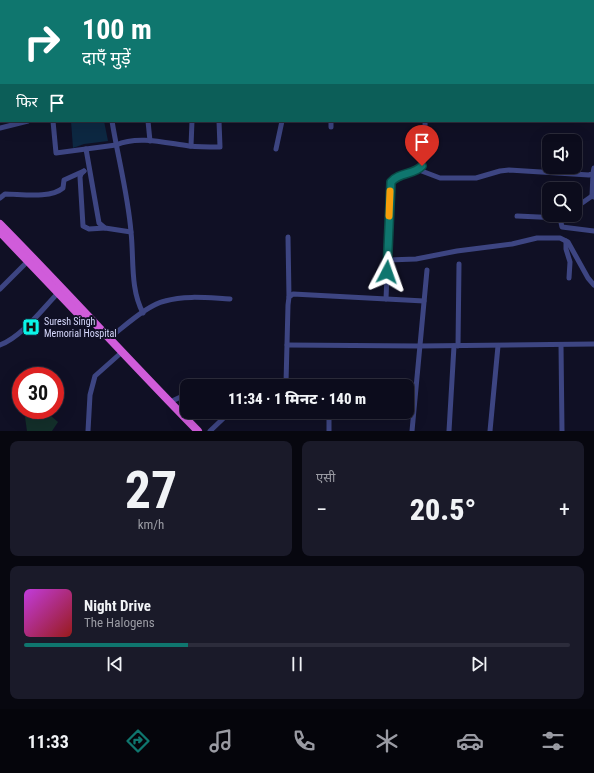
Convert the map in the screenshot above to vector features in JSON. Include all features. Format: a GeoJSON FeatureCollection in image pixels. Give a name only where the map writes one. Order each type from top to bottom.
{"type":"FeatureCollection","features":[{"type":"Feature","properties":{"kind":"highway"},"geometry":{"type":"LineString","coordinates":[[0,224],[30,259]]}},
{"type":"Feature","properties":{"kind":"highway"},"geometry":{"type":"LineString","coordinates":[[0,232],[61,290],[108,338],[120,354],[198,431]]}},
{"type":"Feature","properties":{"kind":"highway"},"geometry":{"type":"LineString","coordinates":[[61,290],[191,431]]}},
{"type":"Feature","properties":{"kind":"street"},"geometry":{"type":"LineString","coordinates":[[0,128],[24,122]]}},
{"type":"Feature","properties":{"kind":"street"},"geometry":{"type":"LineString","coordinates":[[53,122],[56,153],[116,145],[125,141],[150,141],[191,146],[220,147],[219,122]]}},
{"type":"Feature","properties":{"kind":"street"},"geometry":{"type":"LineString","coordinates":[[112,122],[131,232],[135,292],[138,305],[143,313]]}},
{"type":"Feature","properties":{"kind":"street"},"geometry":{"type":"LineString","coordinates":[[148,122],[150,141]]}},
{"type":"Feature","properties":{"kind":"street"},"geometry":{"type":"LineString","coordinates":[[191,146],[192,122]]}},
{"type":"Feature","properties":{"kind":"street"},"geometry":{"type":"LineString","coordinates":[[276,149],[282,122]]}},
{"type":"Feature","properties":{"kind":"street"},"geometry":{"type":"LineString","coordinates":[[331,122],[331,127]]}},
{"type":"Feature","properties":{"kind":"street"},"geometry":{"type":"LineString","coordinates":[[419,170],[424,159],[425,122]]}},
{"type":"Feature","properties":{"kind":"street"},"geometry":{"type":"LineString","coordinates":[[86,149],[86,170],[99,223],[105,228]]}},
{"type":"Feature","properties":{"kind":"street"},"geometry":{"type":"LineString","coordinates":[[0,198],[5,194],[44,195],[55,192],[63,188],[64,180],[86,170]]}},
{"type":"Feature","properties":{"kind":"street"},"geometry":{"type":"LineString","coordinates":[[86,170],[80,177],[83,226],[89,229],[105,228],[131,232]]}},
{"type":"Feature","properties":{"kind":"street"},"geometry":{"type":"LineString","coordinates":[[386,299],[388,225],[391,182],[394,178],[419,170],[440,178],[476,178],[509,170],[589,175],[593,170]]}},
{"type":"Feature","properties":{"kind":"street"},"geometry":{"type":"LineString","coordinates":[[582,204],[593,197],[593,170]]}},
{"type":"Feature","properties":{"kind":"street"},"geometry":{"type":"LineString","coordinates":[[517,216],[542,216]]}},
{"type":"Feature","properties":{"kind":"street"},"geometry":{"type":"LineString","coordinates":[[562,222],[562,227],[594,231]]}},
{"type":"Feature","properties":{"kind":"street"},"geometry":{"type":"LineString","coordinates":[[286,379],[289,297],[288,237]]}},
{"type":"Feature","properties":{"kind":"street"},"geometry":{"type":"LineString","coordinates":[[388,260],[416,259],[457,251],[519,243],[537,238],[560,238],[566,241],[574,252],[588,278],[594,285]]}},
{"type":"Feature","properties":{"kind":"street"},"geometry":{"type":"LineString","coordinates":[[566,241],[566,249],[570,262],[569,278]]}},
{"type":"Feature","properties":{"kind":"street"},"geometry":{"type":"LineString","coordinates":[[0,289],[30,259]]}},
{"type":"Feature","properties":{"kind":"street"},"geometry":{"type":"LineString","coordinates":[[449,431],[456,346],[459,264]]}},
{"type":"Feature","properties":{"kind":"street"},"geometry":{"type":"LineString","coordinates":[[412,431],[427,270]]}},
{"type":"Feature","properties":{"kind":"street"},"geometry":{"type":"LineString","coordinates":[[0,345],[24,329],[61,290]]}},
{"type":"Feature","properties":{"kind":"street"},"geometry":{"type":"LineString","coordinates":[[289,297],[293,294],[298,294],[424,301]]}},
{"type":"Feature","properties":{"kind":"street"},"geometry":{"type":"LineString","coordinates":[[108,338],[152,306],[164,301],[178,298],[230,299]]}},
{"type":"Feature","properties":{"kind":"street"},"geometry":{"type":"LineString","coordinates":[[287,345],[498,346],[594,344]]}},
{"type":"Feature","properties":{"kind":"street"},"geometry":{"type":"LineString","coordinates":[[561,345],[562,431]]}},
{"type":"Feature","properties":{"kind":"street"},"geometry":{"type":"LineString","coordinates":[[490,431],[498,346]]}},
{"type":"Feature","properties":{"kind":"street"},"geometry":{"type":"LineString","coordinates":[[88,431],[90,395],[95,376],[120,354]]}},
{"type":"Feature","properties":{"kind":"street"},"geometry":{"type":"LineString","coordinates":[[170,402],[180,397]]}},
{"type":"Feature","properties":{"kind":"street"},"geometry":{"type":"LineString","coordinates":[[210,431],[223,419]]}},
{"type":"Feature","properties":{"kind":"street"},"geometry":{"type":"LineString","coordinates":[[329,419],[329,431]]}},
{"type":"Feature","properties":{"kind":"green space"},"geometry":{"type":"Polygon","coordinates":[[[25,419],[54,419],[58,422],[52,431],[27,431],[25,419]]]}},
{"type":"Feature","properties":{"kind":"water"},"geometry":{"type":"Polygon","coordinates":[[[71,122],[104,122],[108,141],[84,144],[73,148],[71,122]]]}},
{"type":"Feature","properties":{"kind":"slow traffic"},"geometry":{"type":"LineString","coordinates":[[389,216],[390,191]]}},
{"type":"Feature","properties":{"kind":"place","name":"Suresh Singh Memorial Hospital"},"geometry":{"type":"Point","coordinates":[31,327]}},
{"type":"Feature","properties":{"kind":"route"},"geometry":{"type":"LineString","coordinates":[[387,272],[391,182],[394,178],[419,170],[422,166]]}}]}
